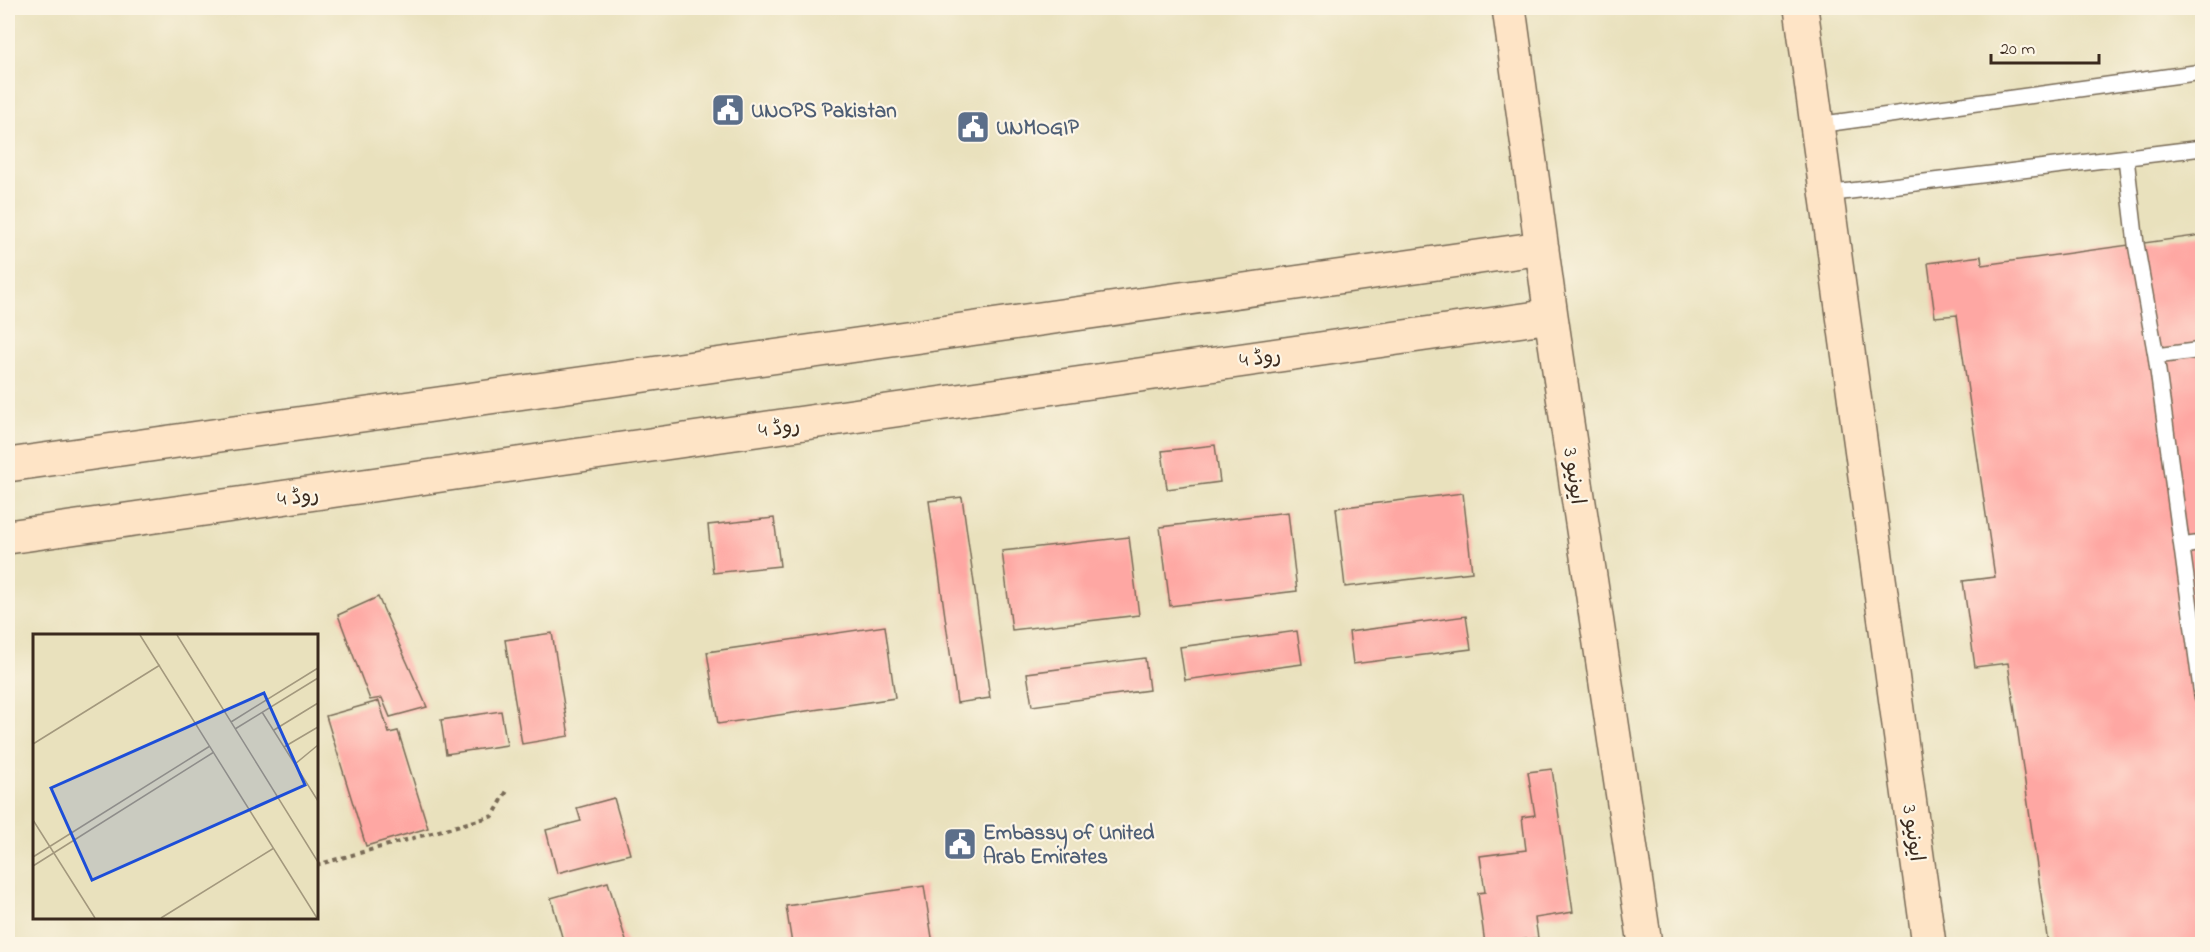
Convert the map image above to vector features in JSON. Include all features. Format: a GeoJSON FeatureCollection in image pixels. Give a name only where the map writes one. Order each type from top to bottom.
{"type":"FeatureCollection","features":[{"type":"Feature","properties":{"kind":"street","name":"ایونیو 3"},"geometry":{"type":"LineString","coordinates":[[1509,8],[1551,316],[1645,945]]}},
{"type":"Feature","properties":{"kind":"street","name":"ایونیو 3"},"geometry":{"type":"LineString","coordinates":[[1801,8],[1929,945]]}},
{"type":"Feature","properties":{"kind":"street"},"geometry":{"type":"LineString","coordinates":[[8,465],[1542,248]]}},
{"type":"Feature","properties":{"kind":"street","name":"روڈ 4"},"geometry":{"type":"LineString","coordinates":[[8,537],[1551,316]]}},
{"type":"Feature","properties":{"kind":"lane"},"geometry":{"type":"LineString","coordinates":[[1817,125],[2202,72]]}},
{"type":"Feature","properties":{"kind":"lane"},"geometry":{"type":"LineString","coordinates":[[1826,194],[2202,148]]}},
{"type":"Feature","properties":{"kind":"lane"},"geometry":{"type":"LineString","coordinates":[[2126,158],[2136,244],[2156,356],[2202,696]]}},
{"type":"Feature","properties":{"kind":"lane"},"geometry":{"type":"LineString","coordinates":[[2156,356],[2202,350]]}},
{"type":"Feature","properties":{"kind":"lane"},"geometry":{"type":"LineString","coordinates":[[2182,546],[2202,543]]}},
{"type":"Feature","properties":{"kind":"path"},"geometry":{"type":"LineString","coordinates":[[318,864],[493,816],[508,789]]}},
{"type":"Feature","properties":{"kind":"building"},"geometry":{"type":"Polygon","coordinates":[[[2202,235],[2202,944],[2048,944],[2008,663],[1975,667],[1963,581],[1995,577],[1957,315],[1935,317],[1928,263],[1981,256],[1982,265],[2202,235]]]}},
{"type":"Feature","properties":{"kind":"building"},"geometry":{"type":"Polygon","coordinates":[[[1215,445],[1220,482],[1167,489],[1162,451],[1215,445]]]}},
{"type":"Feature","properties":{"kind":"building"},"geometry":{"type":"Polygon","coordinates":[[[1463,493],[1472,572],[1345,587],[1336,508],[1463,493]]]}},
{"type":"Feature","properties":{"kind":"building"},"geometry":{"type":"Polygon","coordinates":[[[962,497],[990,698],[957,703],[929,501],[962,497]]]}},
{"type":"Feature","properties":{"kind":"building"},"geometry":{"type":"Polygon","coordinates":[[[1288,512],[1297,591],[1170,606],[1160,527],[1288,512]]]}},
{"type":"Feature","properties":{"kind":"building"},"geometry":{"type":"Polygon","coordinates":[[[774,518],[780,566],[713,573],[708,525],[774,518]]]}},
{"type":"Feature","properties":{"kind":"building"},"geometry":{"type":"Polygon","coordinates":[[[1129,537],[1139,615],[1012,630],[1002,551],[1129,537]]]}},
{"type":"Feature","properties":{"kind":"building"},"geometry":{"type":"Polygon","coordinates":[[[378,597],[427,707],[390,717],[382,698],[370,700],[338,615],[378,597]]]}},
{"type":"Feature","properties":{"kind":"building"},"geometry":{"type":"Polygon","coordinates":[[[1466,616],[1471,649],[1353,664],[1349,632],[1466,616]]]}},
{"type":"Feature","properties":{"kind":"building"},"geometry":{"type":"Polygon","coordinates":[[[885,626],[895,698],[718,724],[707,652],[885,626]]]}},
{"type":"Feature","properties":{"kind":"building"},"geometry":{"type":"Polygon","coordinates":[[[1297,631],[1302,664],[1185,680],[1180,647],[1297,631]]]}},
{"type":"Feature","properties":{"kind":"building"},"geometry":{"type":"Polygon","coordinates":[[[552,633],[569,736],[522,744],[505,640],[552,633]]]}},
{"type":"Feature","properties":{"kind":"building"},"geometry":{"type":"Polygon","coordinates":[[[1145,658],[1149,690],[1032,706],[1027,673],[1145,658]]]}},
{"type":"Feature","properties":{"kind":"building"},"geometry":{"type":"Polygon","coordinates":[[[379,701],[389,733],[398,731],[428,828],[366,846],[326,716],[379,701]]]}},
{"type":"Feature","properties":{"kind":"building"},"geometry":{"type":"Polygon","coordinates":[[[501,711],[507,745],[446,754],[441,720],[501,711]]]}},
{"type":"Feature","properties":{"kind":"building"},"geometry":{"type":"Polygon","coordinates":[[[1552,769],[1573,912],[1535,918],[1538,938],[1485,944],[1478,893],[1485,892],[1480,856],[1526,850],[1522,817],[1535,815],[1528,772],[1552,769]]]}},
{"type":"Feature","properties":{"kind":"building"},"geometry":{"type":"Polygon","coordinates":[[[614,798],[630,854],[557,873],[546,830],[581,821],[577,808],[614,798]]]}},
{"type":"Feature","properties":{"kind":"building"},"geometry":{"type":"Polygon","coordinates":[[[608,882],[627,944],[564,944],[551,898],[608,882]]]}},
{"type":"Feature","properties":{"kind":"building"},"geometry":{"type":"Polygon","coordinates":[[[924,886],[933,944],[792,944],[786,906],[924,886]]]}},
{"type":"Feature","properties":{"kind":"place","name":"UNOPS Pakistan"},"geometry":{"type":"Point","coordinates":[728,110]}},
{"type":"Feature","properties":{"kind":"place","name":"UNMOGIP"},"geometry":{"type":"Point","coordinates":[973,127]}},
{"type":"Feature","properties":{"kind":"place","name":"Embassy of United Arab Emirates"},"geometry":{"type":"Point","coordinates":[960,844]}}]}
